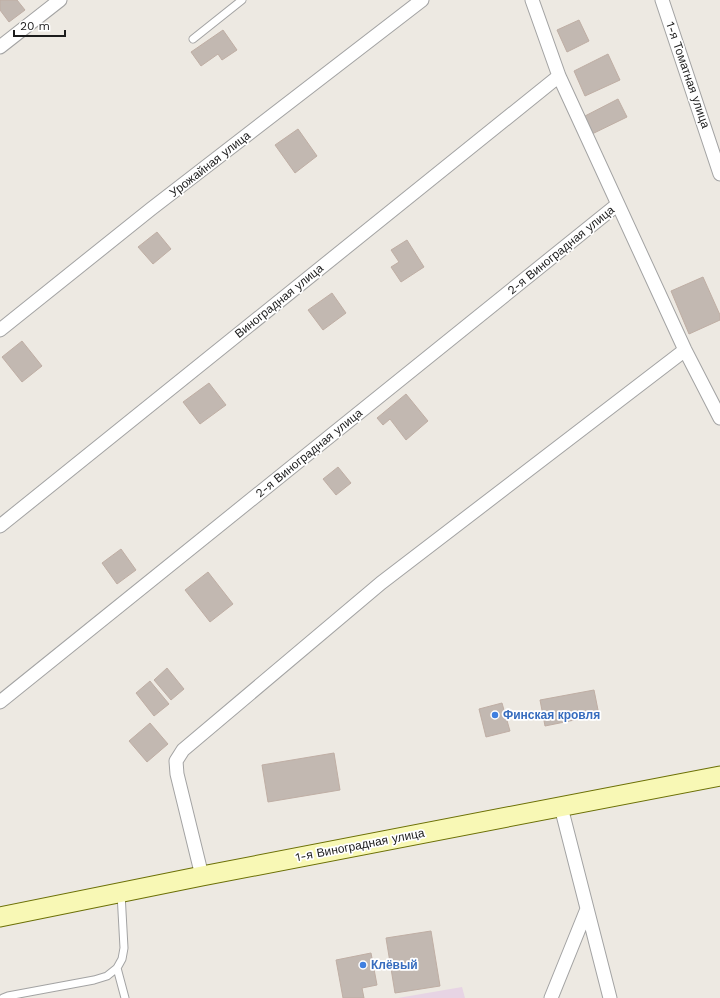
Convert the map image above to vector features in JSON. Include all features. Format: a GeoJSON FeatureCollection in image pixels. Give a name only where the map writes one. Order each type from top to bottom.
{"type":"FeatureCollection","features":[{"type":"Feature","properties":{"kind":"main road","name":"1-я Виноградная улица"},"geometry":{"type":"LineString","coordinates":[[0,917],[202,876],[720,776]]}},
{"type":"Feature","properties":{"kind":"street"},"geometry":{"type":"LineString","coordinates":[[0,47],[60,0]]}},
{"type":"Feature","properties":{"kind":"street","name":"Урожайная улица"},"geometry":{"type":"LineString","coordinates":[[0,330],[151,209],[422,0]]}},
{"type":"Feature","properties":{"kind":"street","name":"2-я Виноградная улица"},"geometry":{"type":"LineString","coordinates":[[532,0],[559,76],[685,350],[720,418]]}},
{"type":"Feature","properties":{"kind":"street","name":"1-я Томатная улица"},"geometry":{"type":"LineString","coordinates":[[662,0],[720,174]]}},
{"type":"Feature","properties":{"kind":"street","name":"Виноградная улица"},"geometry":{"type":"LineString","coordinates":[[0,526],[559,76]]}},
{"type":"Feature","properties":{"kind":"street","name":"2-я Виноградная улица"},"geometry":{"type":"LineString","coordinates":[[0,702],[618,204]]}},
{"type":"Feature","properties":{"kind":"street"},"geometry":{"type":"LineString","coordinates":[[202,876],[177,774],[176,761],[182,750],[381,583],[685,350]]}},
{"type":"Feature","properties":{"kind":"street"},"geometry":{"type":"LineString","coordinates":[[562,806],[610,998]]}},
{"type":"Feature","properties":{"kind":"street"},"geometry":{"type":"LineString","coordinates":[[551,998],[587,909]]}},
{"type":"Feature","properties":{"kind":"lane"},"geometry":{"type":"LineString","coordinates":[[193,39],[242,0]]}},
{"type":"Feature","properties":{"kind":"lane"},"geometry":{"type":"LineString","coordinates":[[3,998],[94,980],[107,976],[117,968],[122,959],[124,948],[121,892]]}},
{"type":"Feature","properties":{"kind":"lane"},"geometry":{"type":"LineString","coordinates":[[117,968],[125,998]]}},
{"type":"Feature","properties":{"kind":"shaded area"},"geometry":{"type":"Polygon","coordinates":[[[462,987],[465,998],[398,998],[462,987]]]}},
{"type":"Feature","properties":{"kind":"building"},"geometry":{"type":"Polygon","coordinates":[[[0,0],[17,0],[25,10],[9,22],[0,10],[0,0]]]}},
{"type":"Feature","properties":{"kind":"building"},"geometry":{"type":"Polygon","coordinates":[[[579,20],[589,41],[567,52],[557,30],[579,20]]]}},
{"type":"Feature","properties":{"kind":"building"},"geometry":{"type":"Polygon","coordinates":[[[223,30],[237,50],[222,60],[218,54],[201,66],[191,52],[223,30]]]}},
{"type":"Feature","properties":{"kind":"building"},"geometry":{"type":"Polygon","coordinates":[[[608,54],[620,80],[585,96],[574,71],[608,54]]]}},
{"type":"Feature","properties":{"kind":"building"},"geometry":{"type":"Polygon","coordinates":[[[618,99],[627,117],[592,134],[583,117],[618,99]]]}},
{"type":"Feature","properties":{"kind":"building"},"geometry":{"type":"Polygon","coordinates":[[[298,129],[317,156],[295,173],[275,145],[298,129]]]}},
{"type":"Feature","properties":{"kind":"building"},"geometry":{"type":"Polygon","coordinates":[[[157,232],[171,249],[153,264],[138,247],[157,232]]]}},
{"type":"Feature","properties":{"kind":"building"},"geometry":{"type":"Polygon","coordinates":[[[407,240],[424,267],[401,282],[391,267],[399,262],[391,250],[407,240]]]}},
{"type":"Feature","properties":{"kind":"building"},"geometry":{"type":"Polygon","coordinates":[[[703,277],[720,315],[720,320],[689,334],[671,291],[703,277]]]}},
{"type":"Feature","properties":{"kind":"building"},"geometry":{"type":"Polygon","coordinates":[[[332,293],[346,313],[323,330],[308,310],[332,293]]]}},
{"type":"Feature","properties":{"kind":"building"},"geometry":{"type":"Polygon","coordinates":[[[22,341],[42,366],[22,382],[2,357],[22,341]]]}},
{"type":"Feature","properties":{"kind":"building"},"geometry":{"type":"Polygon","coordinates":[[[209,383],[226,405],[200,424],[183,402],[209,383]]]}},
{"type":"Feature","properties":{"kind":"building"},"geometry":{"type":"Polygon","coordinates":[[[406,394],[428,421],[406,440],[390,419],[383,425],[377,418],[406,394]]]}},
{"type":"Feature","properties":{"kind":"building"},"geometry":{"type":"Polygon","coordinates":[[[338,467],[351,483],[336,495],[323,479],[338,467]]]}},
{"type":"Feature","properties":{"kind":"building"},"geometry":{"type":"Polygon","coordinates":[[[121,549],[136,570],[117,584],[102,563],[121,549]]]}},
{"type":"Feature","properties":{"kind":"building"},"geometry":{"type":"Polygon","coordinates":[[[208,572],[233,604],[210,622],[185,590],[208,572]]]}},
{"type":"Feature","properties":{"kind":"building"},"geometry":{"type":"Polygon","coordinates":[[[167,668],[184,689],[171,700],[154,680],[167,668]]]}},
{"type":"Feature","properties":{"kind":"building"},"geometry":{"type":"Polygon","coordinates":[[[150,681],[169,704],[154,716],[136,693],[150,681]]]}},
{"type":"Feature","properties":{"kind":"building"},"geometry":{"type":"Polygon","coordinates":[[[594,690],[599,715],[545,726],[540,700],[594,690]]]}},
{"type":"Feature","properties":{"kind":"building"},"geometry":{"type":"Polygon","coordinates":[[[502,703],[510,731],[486,737],[479,709],[502,703]]]}},
{"type":"Feature","properties":{"kind":"building"},"geometry":{"type":"Polygon","coordinates":[[[150,723],[168,744],[147,762],[129,741],[150,723]]]}},
{"type":"Feature","properties":{"kind":"building"},"geometry":{"type":"Polygon","coordinates":[[[334,753],[340,790],[268,802],[262,765],[334,753]]]}},
{"type":"Feature","properties":{"kind":"building"},"geometry":{"type":"Polygon","coordinates":[[[431,931],[440,986],[395,993],[386,938],[431,931]]]}},
{"type":"Feature","properties":{"kind":"building"},"geometry":{"type":"Polygon","coordinates":[[[371,953],[377,985],[362,988],[364,998],[343,998],[336,960],[371,953]]]}},
{"type":"Feature","properties":{"kind":"place","name":"Финская кровля"},"geometry":{"type":"Point","coordinates":[495,715]}},
{"type":"Feature","properties":{"kind":"place","name":"Клёвый"},"geometry":{"type":"Point","coordinates":[363,965]}}]}
